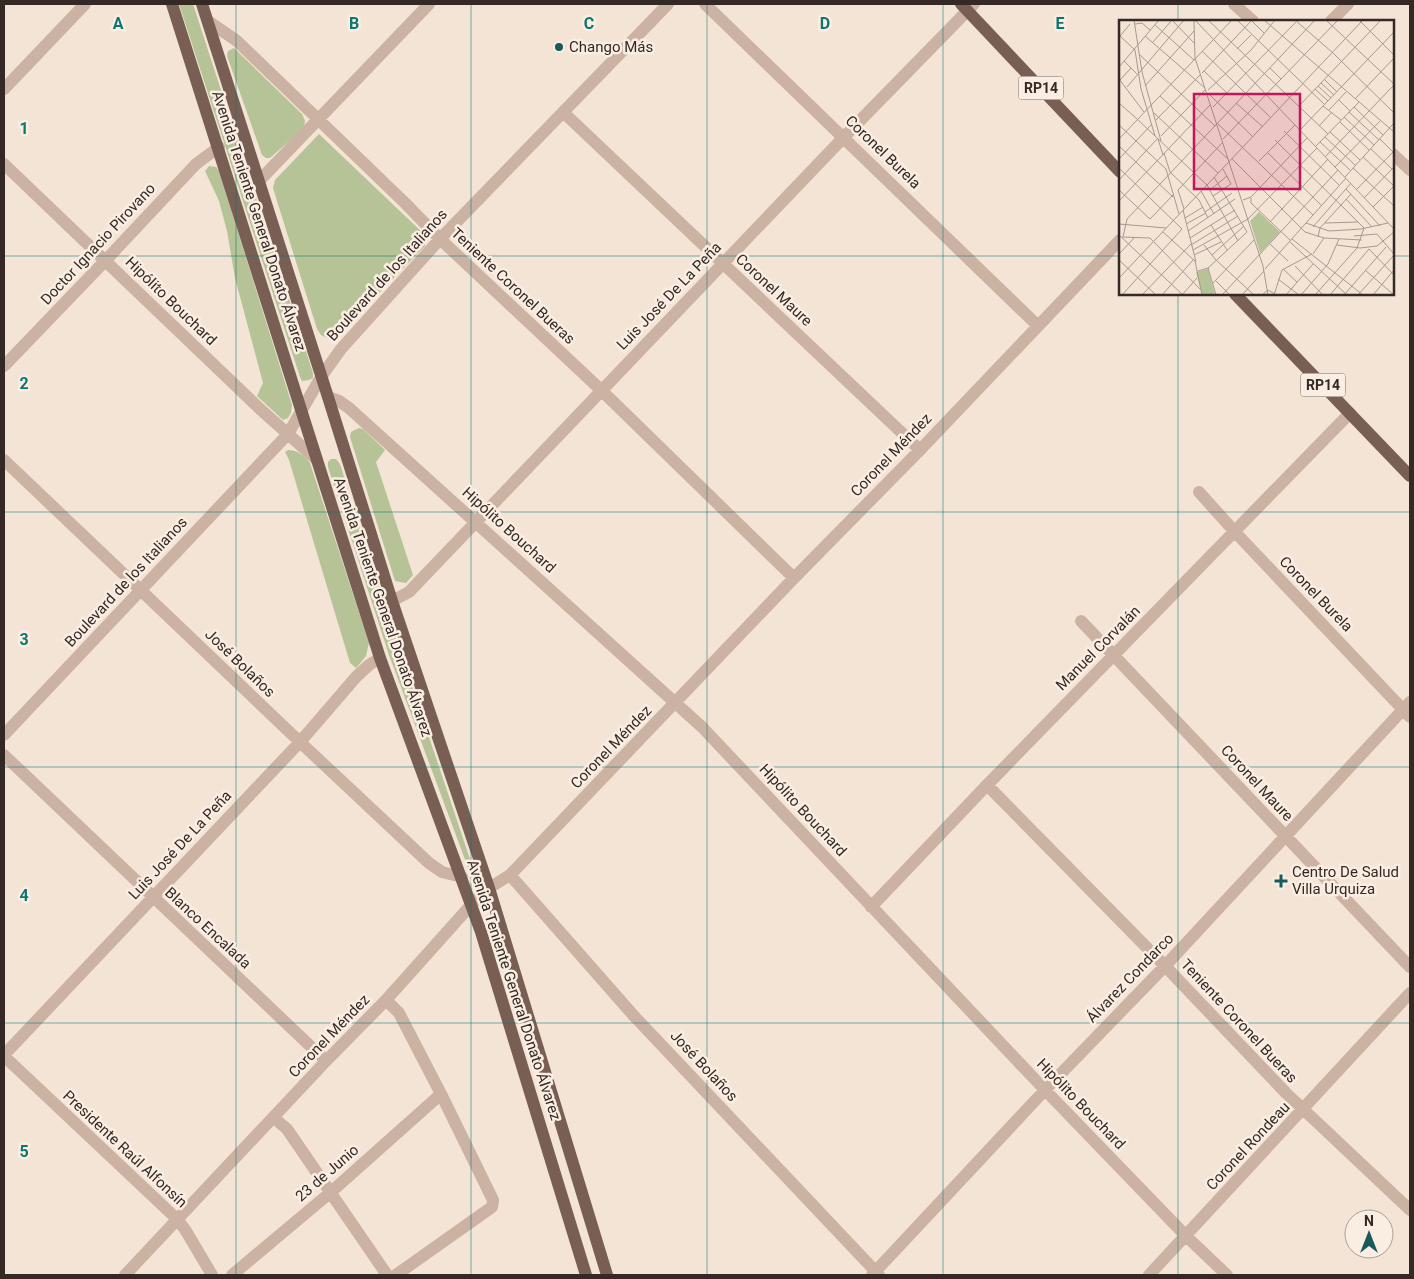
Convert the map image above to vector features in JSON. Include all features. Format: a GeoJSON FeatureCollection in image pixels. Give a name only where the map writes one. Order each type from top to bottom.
{"type":"FeatureCollection","features":[{"type":"Feature","properties":{"kind":"main road","name":"Avenida Teniente General Donato Álvarez"},"geometry":{"type":"LineString","coordinates":[[172,4],[380,658],[481,932],[586,1275]]}},
{"type":"Feature","properties":{"kind":"main road","name":"Avenida Teniente General Donato Álvarez"},"geometry":{"type":"LineString","coordinates":[[202,4],[392,601],[489,888],[608,1275]]}},
{"type":"Feature","properties":{"kind":"main road","name":"RP14"},"geometry":{"type":"LineString","coordinates":[[967,6],[1119,171]]}},
{"type":"Feature","properties":{"kind":"main road","name":"RP14"},"geometry":{"type":"LineString","coordinates":[[1236,295],[1410,476]]}},
{"type":"Feature","properties":{"kind":"street"},"geometry":{"type":"LineString","coordinates":[[4,89],[85,4]]}},
{"type":"Feature","properties":{"kind":"street"},"geometry":{"type":"LineString","coordinates":[[258,181],[429,4]]}},
{"type":"Feature","properties":{"kind":"street","name":"Boulevard de los Italianos"},"geometry":{"type":"LineString","coordinates":[[4,735],[288,434],[321,377],[341,349],[440,239],[668,4]]}},
{"type":"Feature","properties":{"kind":"street","name":"Coronel Burela"},"geometry":{"type":"LineString","coordinates":[[705,4],[1038,324]]}},
{"type":"Feature","properties":{"kind":"street"},"geometry":{"type":"LineString","coordinates":[[1234,4],[1252,20]]}},
{"type":"Feature","properties":{"kind":"street"},"geometry":{"type":"LineString","coordinates":[[1332,20],[1348,4]]}},
{"type":"Feature","properties":{"kind":"street","name":"Luis José De La Peña"},"geometry":{"type":"LineString","coordinates":[[392,601],[409,592],[967,6]]}},
{"type":"Feature","properties":{"kind":"street","name":"Teniente Coronel Bueras"},"geometry":{"type":"LineString","coordinates":[[208,21],[237,42],[440,239],[601,390],[794,578]]}},
{"type":"Feature","properties":{"kind":"street","name":"Coronel Maure"},"geometry":{"type":"LineString","coordinates":[[563,112],[920,450]]}},
{"type":"Feature","properties":{"kind":"street","name":"Doctor Ignacio Pirovano"},"geometry":{"type":"LineString","coordinates":[[4,366],[196,164],[219,147]]}},
{"type":"Feature","properties":{"kind":"street","name":"Hipólito Bouchard"},"geometry":{"type":"LineString","coordinates":[[4,164],[317,460]]}},
{"type":"Feature","properties":{"kind":"street","name":"Coronel Méndez"},"geometry":{"type":"LineString","coordinates":[[125,1275],[326,1061],[386,1000],[471,905],[489,888],[510,875],[1119,241]]}},
{"type":"Feature","properties":{"kind":"street","name":"Hipólito Bouchard"},"geometry":{"type":"LineString","coordinates":[[328,397],[344,403],[477,521],[702,727],[1045,1090],[1186,1236],[1227,1275]]}},
{"type":"Feature","properties":{"kind":"street","name":"Manuel Corvalán"},"geometry":{"type":"LineString","coordinates":[[871,907],[986,785],[1350,413]]}},
{"type":"Feature","properties":{"kind":"street","name":"José Bolaños"},"geometry":{"type":"LineString","coordinates":[[4,460],[428,863],[442,872],[462,877]]}},
{"type":"Feature","properties":{"kind":"street","name":"Coronel Burela"},"geometry":{"type":"LineString","coordinates":[[1199,492],[1235,532],[1408,710]]}},
{"type":"Feature","properties":{"kind":"street","name":"Coronel Maure"},"geometry":{"type":"LineString","coordinates":[[1081,621],[1410,967]]}},
{"type":"Feature","properties":{"kind":"street","name":"Luis José De La Peña"},"geometry":{"type":"LineString","coordinates":[[4,1056],[300,742],[356,677],[380,658]]}},
{"type":"Feature","properties":{"kind":"street","name":"Álvarez Condarco"},"geometry":{"type":"LineString","coordinates":[[876,1274],[1045,1090],[1408,710]]}},
{"type":"Feature","properties":{"kind":"street","name":"Blanco Encalada"},"geometry":{"type":"LineString","coordinates":[[4,755],[326,1061]]}},
{"type":"Feature","properties":{"kind":"street","name":"Teniente Coronel Bueras"},"geometry":{"type":"LineString","coordinates":[[986,785],[1165,966],[1303,1110],[1410,1210]]}},
{"type":"Feature","properties":{"kind":"street","name":"José Bolaños"},"geometry":{"type":"LineString","coordinates":[[510,875],[634,1016],[876,1274]]}},
{"type":"Feature","properties":{"kind":"street","name":"Coronel Rondeau"},"geometry":{"type":"LineString","coordinates":[[1149,1275],[1410,993]]}},
{"type":"Feature","properties":{"kind":"street"},"geometry":{"type":"LineString","coordinates":[[386,1000],[398,1013],[441,1094],[493,1200],[492,1207],[396,1275]]}},
{"type":"Feature","properties":{"kind":"street","name":"Presidente Raúl Alfonsín"},"geometry":{"type":"LineString","coordinates":[[4,1056],[178,1220],[212,1275]]}},
{"type":"Feature","properties":{"kind":"street","name":"23 de Junio"},"geometry":{"type":"LineString","coordinates":[[232,1275],[331,1192],[441,1094]]}},
{"type":"Feature","properties":{"kind":"street"},"geometry":{"type":"LineString","coordinates":[[274,1118],[287,1129],[387,1275]]}},
{"type":"Feature","properties":{"kind":"green space"},"geometry":{"type":"Polygon","coordinates":[[[179,4],[193,4],[313,373],[313,378],[309,380],[302,381],[300,377],[179,4]]]}},
{"type":"Feature","properties":{"kind":"green space"},"geometry":{"type":"Polygon","coordinates":[[[234,48],[302,114],[305,121],[304,128],[270,158],[262,155],[227,56],[228,51],[234,48]]]}},
{"type":"Feature","properties":{"kind":"green space"},"geometry":{"type":"Polygon","coordinates":[[[319,134],[424,234],[425,246],[340,333],[329,339],[321,335],[317,329],[273,188],[275,180],[319,134]]]}},
{"type":"Feature","properties":{"kind":"green space"},"geometry":{"type":"Polygon","coordinates":[[[209,166],[216,167],[219,171],[292,405],[288,418],[283,420],[257,396],[263,383],[235,278],[227,231],[219,201],[205,171],[209,166]]]}},
{"type":"Feature","properties":{"kind":"green space"},"geometry":{"type":"Polygon","coordinates":[[[359,428],[363,429],[385,450],[376,462],[413,575],[406,583],[395,581],[350,437],[351,432],[359,428]]]}},
{"type":"Feature","properties":{"kind":"green space"},"geometry":{"type":"Polygon","coordinates":[[[288,450],[301,454],[310,463],[369,643],[366,656],[356,668],[350,663],[285,452],[288,450]]]}},
{"type":"Feature","properties":{"kind":"green space"},"geometry":{"type":"Polygon","coordinates":[[[331,459],[336,459],[340,464],[386,609],[475,874],[470,873],[389,655],[328,467],[328,462],[331,459]]]}},
{"type":"Feature","properties":{"kind":"place","name":"Chango Más"},"geometry":{"type":"Point","coordinates":[559,47]}},
{"type":"Feature","properties":{"kind":"place","name":"Centro De Salud Villa Urquiza"},"geometry":{"type":"Point","coordinates":[1281,881]}}]}
